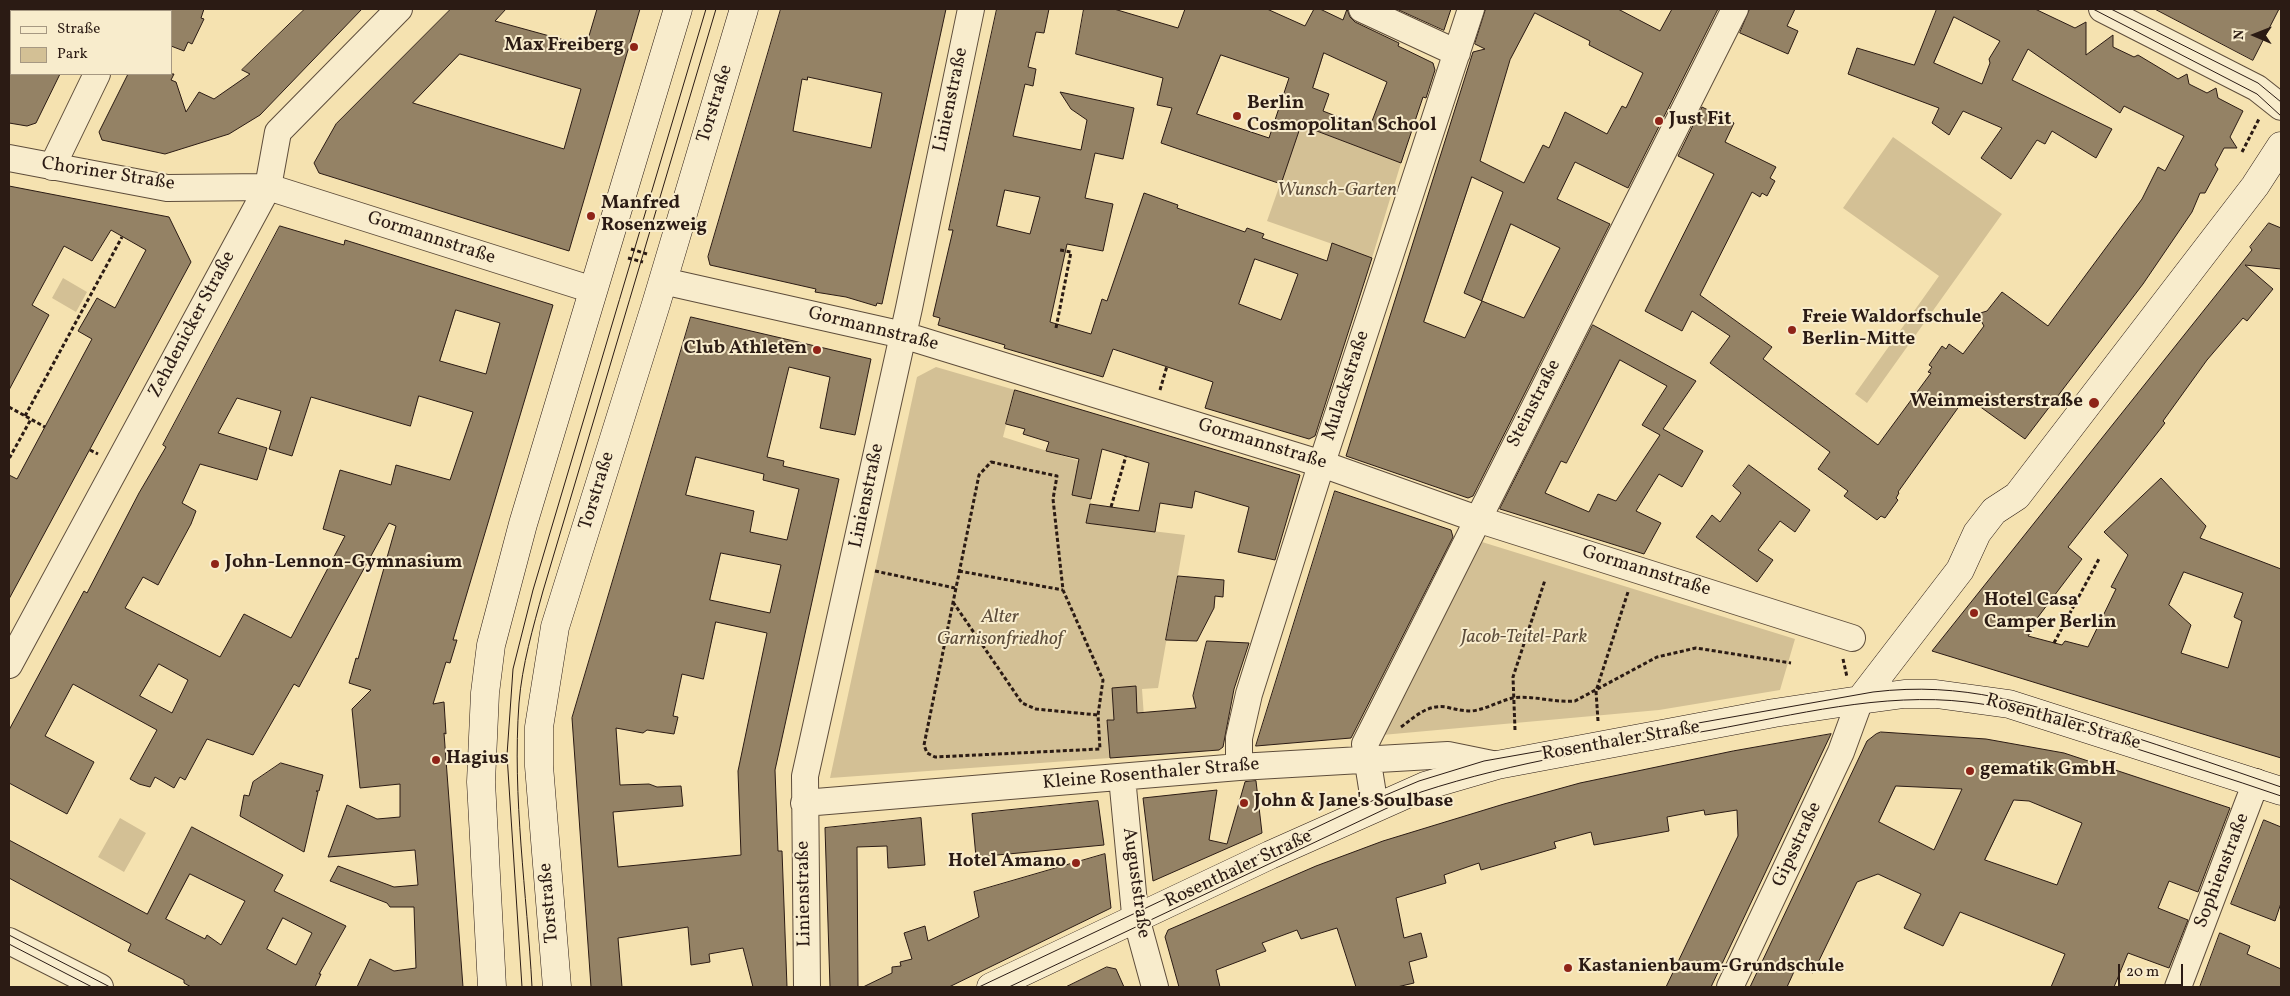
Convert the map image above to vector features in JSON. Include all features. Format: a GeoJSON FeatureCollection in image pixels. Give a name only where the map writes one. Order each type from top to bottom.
{"type":"FeatureCollection","features":[{"type":"Feature","properties":{"kind":"street","name":"Zehdenicker Straße"},"geometry":{"type":"LineString","coordinates":[[9,665],[268,187],[278,132],[399,9]]}},
{"type":"Feature","properties":{"kind":"street"},"geometry":{"type":"LineString","coordinates":[[492,987],[481,782],[485,693],[492,645],[523,524],[593,290],[614,249],[678,9]]}},
{"type":"Feature","properties":{"kind":"street","name":"Torstraße"},"geometry":{"type":"LineString","coordinates":[[557,987],[539,766],[539,727],[544,688],[556,627],[660,268],[744,9]]}},
{"type":"Feature","properties":{"kind":"street","name":"Linienstraße"},"geometry":{"type":"LineString","coordinates":[[807,987],[805,776],[903,335],[971,9]]}},
{"type":"Feature","properties":{"kind":"street"},"geometry":{"type":"LineString","coordinates":[[1362,9],[1457,53]]}},
{"type":"Feature","properties":{"kind":"street","name":"Mulackstraße"},"geometry":{"type":"LineString","coordinates":[[1239,767],[1239,738],[1249,694],[1427,138],[1471,9]]}},
{"type":"Feature","properties":{"kind":"street","name":"Steinstraße"},"geometry":{"type":"LineString","coordinates":[[1375,807],[1365,744],[1735,9]]}},
{"type":"Feature","properties":{"kind":"street"},"geometry":{"type":"LineString","coordinates":[[2102,9],[2257,88],[2281,107]]}},
{"type":"Feature","properties":{"kind":"street"},"geometry":{"type":"LineString","coordinates":[[52,167],[97,75]]}},
{"type":"Feature","properties":{"kind":"street"},"geometry":{"type":"LineString","coordinates":[[1860,700],[1960,570],[1989,548],[2009,521],[2016,496],[2255,186],[2281,146]]}},
{"type":"Feature","properties":{"kind":"street","name":"Choriner Straße"},"geometry":{"type":"LineString","coordinates":[[9,158],[167,188],[268,187]]}},
{"type":"Feature","properties":{"kind":"street","name":"Gormannstraße"},"geometry":{"type":"LineString","coordinates":[[268,187],[593,290]]}},
{"type":"Feature","properties":{"kind":"street","name":"Gormannstraße"},"geometry":{"type":"LineString","coordinates":[[660,268],[903,335],[1322,464],[1477,519],[1852,638]]}},
{"type":"Feature","properties":{"kind":"street","name":"Rosenthaler Straße"},"geometry":{"type":"LineString","coordinates":[[991,987],[1375,807],[1424,786],[1497,765],[1774,713],[1904,694],[1936,694],[2008,704],[2281,791]]}},
{"type":"Feature","properties":{"kind":"street","name":"Gipsstraße"},"geometry":{"type":"LineString","coordinates":[[1730,987],[1847,738],[1860,700]]}},
{"type":"Feature","properties":{"kind":"street","name":"Kleine Rosenthaler Straße"},"geometry":{"type":"LineString","coordinates":[[804,803],[1239,767],[1448,756],[1497,765]]}},
{"type":"Feature","properties":{"kind":"street","name":"Auguststraße"},"geometry":{"type":"LineString","coordinates":[[1122,777],[1136,919],[1154,987]]}},
{"type":"Feature","properties":{"kind":"street","name":"Sophienstraße"},"geometry":{"type":"LineString","coordinates":[[2178,987],[2256,782]]}},
{"type":"Feature","properties":{"kind":"street"},"geometry":{"type":"LineString","coordinates":[[9,941],[100,987]]}},
{"type":"Feature","properties":{"kind":"path"},"geometry":{"type":"LineString","coordinates":[[2242,152],[2256,126]]}},
{"type":"Feature","properties":{"kind":"path"},"geometry":{"type":"LineString","coordinates":[[25,416],[122,236]]}},
{"type":"Feature","properties":{"kind":"path"},"geometry":{"type":"LineString","coordinates":[[614,249],[660,268]]}},
{"type":"Feature","properties":{"kind":"path"},"geometry":{"type":"LineString","coordinates":[[614,249],[660,268]]}},
{"type":"Feature","properties":{"kind":"path"},"geometry":{"type":"LineString","coordinates":[[1056,328],[1071,252],[1060,250]]}},
{"type":"Feature","properties":{"kind":"path"},"geometry":{"type":"LineString","coordinates":[[1158,398],[1167,366]]}},
{"type":"Feature","properties":{"kind":"path"},"geometry":{"type":"LineString","coordinates":[[9,407],[45,427]]}},
{"type":"Feature","properties":{"kind":"path"},"geometry":{"type":"LineString","coordinates":[[9,456],[31,419]]}},
{"type":"Feature","properties":{"kind":"path"},"geometry":{"type":"LineString","coordinates":[[1111,507],[1126,456]]}},
{"type":"Feature","properties":{"kind":"path"},"geometry":{"type":"LineString","coordinates":[[991,462],[1057,476],[1053,499],[1063,590],[1103,680],[1098,715],[1100,749],[934,757],[927,753],[924,745],[959,571],[979,475],[991,462]]}},
{"type":"Feature","properties":{"kind":"path"},"geometry":{"type":"LineString","coordinates":[[2054,643],[2100,557]]}},
{"type":"Feature","properties":{"kind":"path"},"geometry":{"type":"LineString","coordinates":[[874,571],[955,588]]}},
{"type":"Feature","properties":{"kind":"path"},"geometry":{"type":"LineString","coordinates":[[959,571],[1063,590]]}},
{"type":"Feature","properties":{"kind":"path"},"geometry":{"type":"LineString","coordinates":[[1515,730],[1513,677],[1545,580]]}},
{"type":"Feature","properties":{"kind":"path"},"geometry":{"type":"LineString","coordinates":[[1598,722],[1596,690],[1630,584]]}},
{"type":"Feature","properties":{"kind":"path"},"geometry":{"type":"LineString","coordinates":[[952,602],[1022,703],[1036,709],[1098,715]]}},
{"type":"Feature","properties":{"kind":"path"},"geometry":{"type":"LineString","coordinates":[[1852,638],[1843,661],[1847,677],[1860,700]]}},
{"type":"Feature","properties":{"kind":"path"},"geometry":{"type":"LineString","coordinates":[[1395,732],[1424,710],[1445,707],[1462,712],[1476,710],[1513,698],[1563,702],[1575,701],[1658,657],[1696,648],[1790,663]]}},
{"type":"Feature","properties":{"kind":"green space","name":"Wunsch-Garten"},"geometry":{"type":"Polygon","coordinates":[[[1301,125],[1401,163],[1372,258],[1267,221],[1301,125]]]}},
{"type":"Feature","properties":{"kind":"green space"},"geometry":{"type":"Polygon","coordinates":[[[1893,137],[2002,214],[1867,403],[1855,394],[1939,276],[1843,208],[1893,137]]]}},
{"type":"Feature","properties":{"kind":"green space"},"geometry":{"type":"Polygon","coordinates":[[[63,278],[87,292],[76,312],[52,298],[63,278]]]}},
{"type":"Feature","properties":{"kind":"green space","name":"Alter Garnisonfriedhof"},"geometry":{"type":"Polygon","coordinates":[[[936,367],[1015,390],[1003,437],[1098,467],[1086,523],[1185,535],[1158,688],[1142,689],[1144,717],[1107,720],[1110,758],[830,778],[917,377],[936,367]]]}},
{"type":"Feature","properties":{"kind":"green space","name":"Jacob-Teitel-Park"},"geometry":{"type":"Polygon","coordinates":[[[1482,542],[1795,639],[1780,690],[1659,710],[1382,735],[1482,542]]]}},
{"type":"Feature","properties":{"kind":"green space"},"geometry":{"type":"Polygon","coordinates":[[[120,818],[146,833],[124,872],[98,857],[120,818]]]}},
{"type":"Feature","properties":{"kind":"building"},"geometry":{"type":"Polygon","coordinates":[[[204,9],[201,18],[204,19],[192,44],[188,42],[184,51],[172,46],[171,10],[204,9]]]}},
{"type":"Feature","properties":{"kind":"building"},"geometry":{"type":"Polygon","coordinates":[[[305,9],[362,9],[260,115],[229,134],[165,154],[102,140],[99,132],[128,75],[174,74],[171,80],[176,82],[186,112],[199,92],[214,99],[250,74],[242,70],[305,9]]]}},
{"type":"Feature","properties":{"kind":"building"},"geometry":{"type":"Polygon","coordinates":[[[451,9],[506,9],[495,21],[586,46],[597,9],[640,9],[569,251],[319,173],[314,163],[336,124],[451,9]],[[460,54],[413,103],[564,149],[581,89],[460,54]]]}},
{"type":"Feature","properties":{"kind":"building"},"geometry":{"type":"Polygon","coordinates":[[[781,9],[946,9],[882,304],[877,303],[876,306],[846,297],[815,292],[816,289],[710,265],[708,257],[781,9]],[[808,77],[807,80],[802,79],[793,131],[871,148],[882,93],[808,77]]]}},
{"type":"Feature","properties":{"kind":"building"},"geometry":{"type":"Polygon","coordinates":[[[997,9],[1049,9],[1044,33],[1036,32],[1028,67],[1036,69],[1033,86],[1025,84],[1013,136],[1081,150],[1087,120],[1071,109],[1060,92],[1134,108],[1123,159],[1095,153],[1085,198],[1113,204],[1103,251],[1067,244],[1050,322],[1091,334],[1102,299],[1107,301],[1144,193],[1178,205],[1177,208],[1245,232],[1247,228],[1264,234],[1262,238],[1327,261],[1332,243],[1372,258],[1315,436],[1309,439],[1205,408],[1213,382],[1113,349],[1103,377],[1004,348],[1005,345],[938,325],[940,318],[933,316],[953,230],[949,230],[997,9]],[[1005,190],[997,226],[1030,234],[1040,197],[1005,190]],[[1255,259],[1239,304],[1281,320],[1298,274],[1255,259]]]}},
{"type":"Feature","properties":{"kind":"building"},"geometry":{"type":"Polygon","coordinates":[[[1084,9],[1114,9],[1178,28],[1185,9],[1267,9],[1305,26],[1314,9],[1320,9],[1343,20],[1347,9],[1350,17],[1355,22],[1399,43],[1398,46],[1433,63],[1435,70],[1426,98],[1423,97],[1401,163],[1301,125],[1281,184],[1161,143],[1172,108],[1157,105],[1163,78],[1076,54],[1084,9]],[[1324,53],[1313,88],[1329,94],[1323,111],[1369,129],[1387,82],[1324,53]],[[1221,55],[1197,114],[1269,138],[1289,78],[1221,55]]]}},
{"type":"Feature","properties":{"kind":"building"},"geometry":{"type":"Polygon","coordinates":[[[1397,9],[1451,9],[1444,30],[1397,9]]]}},
{"type":"Feature","properties":{"kind":"building"},"geometry":{"type":"Polygon","coordinates":[[[1486,9],[1618,9],[1660,31],[1672,9],[1718,9],[1628,188],[1575,162],[1557,199],[1610,224],[1473,496],[1468,498],[1346,456],[1473,52],[1485,49],[1475,44],[1486,9]],[[1535,13],[1510,60],[1480,161],[1524,183],[1543,145],[1549,148],[1565,112],[1607,134],[1622,106],[1626,108],[1643,73],[1589,45],[1590,41],[1535,13]],[[1472,177],[1424,322],[1465,338],[1482,301],[1464,293],[1503,192],[1472,177]],[[1511,224],[1482,301],[1524,318],[1560,248],[1511,224]]]}},
{"type":"Feature","properties":{"kind":"building"},"geometry":{"type":"Polygon","coordinates":[[[1750,9],[1795,9],[1787,26],[1798,31],[1788,54],[1740,33],[1750,9]]]}},
{"type":"Feature","properties":{"kind":"building"},"geometry":{"type":"Polygon","coordinates":[[[1937,9],[2035,9],[2075,28],[2086,22],[2086,55],[2113,35],[2113,47],[2134,57],[2138,55],[2178,79],[2187,74],[2189,84],[2207,93],[2216,88],[2218,98],[2243,111],[2230,137],[2237,148],[2224,148],[2215,165],[2218,169],[2205,193],[2200,193],[2192,212],[2143,284],[2025,439],[1968,398],[1965,398],[1898,492],[1896,498],[1898,500],[1885,518],[1881,516],[1877,520],[1844,496],[1848,491],[1818,469],[1830,452],[1710,363],[1730,336],[1692,311],[1682,331],[1645,311],[1714,174],[1678,156],[1702,107],[1734,123],[1725,142],[1776,167],[1770,178],[1775,181],[1767,196],[1762,193],[1760,197],[1752,192],[1700,295],[1772,347],[1763,359],[1878,445],[1931,373],[1928,372],[1932,367],[1929,365],[1942,346],[1946,349],[1949,344],[1963,354],[1984,326],[1977,314],[1987,311],[2002,292],[2048,326],[2142,199],[2158,167],[2165,171],[2184,136],[2124,106],[2120,113],[2028,49],[2012,80],[2112,129],[2096,158],[2052,131],[2045,144],[2037,140],[2011,179],[1981,158],[2002,128],[1963,111],[1949,135],[1932,123],[1939,108],[1848,74],[1857,48],[1914,65],[1937,9]],[[1954,17],[1934,63],[1982,84],[1990,63],[1989,59],[2000,41],[1954,17]]]}},
{"type":"Feature","properties":{"kind":"building"},"geometry":{"type":"Polygon","coordinates":[[[2155,9],[2279,9],[2253,60],[2155,9]]]}},
{"type":"Feature","properties":{"kind":"building"},"geometry":{"type":"Polygon","coordinates":[[[9,74],[60,75],[36,123],[27,126],[9,123],[9,74]]]}},
{"type":"Feature","properties":{"kind":"building"},"geometry":{"type":"Polygon","coordinates":[[[9,186],[169,217],[191,262],[9,599],[9,475],[17,479],[92,339],[78,331],[97,298],[115,308],[146,250],[111,230],[92,261],[64,246],[32,305],[49,315],[9,390],[9,186]]]}},
{"type":"Feature","properties":{"kind":"building"},"geometry":{"type":"Polygon","coordinates":[[[2269,223],[2281,228],[2281,269],[2245,265],[2273,289],[2247,321],[2243,318],[2207,360],[2163,421],[2165,423],[2068,547],[2082,559],[2035,621],[2037,623],[2028,636],[2062,645],[2065,641],[2088,647],[2116,589],[2111,587],[2128,555],[2104,532],[2161,478],[2206,526],[2200,538],[2281,569],[2281,758],[1932,651],[2252,250],[2250,247],[2269,223]],[[2184,572],[2169,605],[2191,625],[2181,653],[2228,668],[2242,621],[2234,617],[2243,593],[2184,572]]]}},
{"type":"Feature","properties":{"kind":"building"},"geometry":{"type":"Polygon","coordinates":[[[280,226],[344,245],[345,240],[553,305],[453,640],[457,640],[450,663],[446,662],[433,704],[444,702],[446,734],[444,733],[463,987],[357,987],[370,959],[394,971],[416,968],[414,907],[390,907],[387,903],[330,881],[338,866],[394,887],[418,885],[415,850],[328,857],[347,805],[377,819],[400,817],[400,784],[360,788],[352,709],[371,690],[349,683],[356,658],[358,659],[396,526],[389,523],[299,687],[294,684],[253,755],[207,739],[185,780],[180,777],[174,788],[155,777],[150,787],[139,784],[130,779],[157,730],[73,684],[45,736],[94,762],[67,814],[9,783],[9,730],[84,591],[87,593],[139,493],[166,447],[163,445],[280,226]],[[456,310],[440,361],[486,374],[500,323],[456,310]],[[419,396],[410,426],[311,397],[292,456],[269,449],[281,411],[237,398],[218,433],[267,448],[257,480],[200,464],[182,503],[196,511],[191,524],[158,585],[143,577],[125,608],[220,657],[244,614],[291,638],[345,536],[323,529],[340,470],[391,485],[396,465],[450,480],[473,412],[419,396]],[[159,664],[140,696],[172,713],[188,680],[159,664]]]}},
{"type":"Feature","properties":{"kind":"building"},"geometry":{"type":"Polygon","coordinates":[[[691,317],[871,359],[855,435],[820,428],[830,377],[789,367],[767,457],[784,461],[783,466],[839,479],[775,770],[778,851],[782,851],[787,987],[753,987],[743,948],[709,954],[710,962],[691,965],[688,927],[618,938],[622,987],[591,987],[572,718],[691,317]],[[696,457],[686,495],[754,511],[750,532],[787,540],[799,489],[763,480],[764,474],[696,457]],[[721,553],[710,600],[770,613],[781,565],[721,553]],[[716,622],[703,679],[682,674],[673,716],[678,717],[674,734],[647,730],[643,733],[616,728],[620,785],[681,786],[683,806],[613,812],[618,867],[741,855],[738,771],[767,633],[716,622]]]}},
{"type":"Feature","properties":{"kind":"building"},"geometry":{"type":"Polygon","coordinates":[[[1593,325],[1696,381],[1663,429],[1703,451],[1682,487],[1659,474],[1636,511],[1661,523],[1644,554],[1500,509],[1593,325]],[[1620,360],[1566,463],[1561,461],[1545,493],[1589,512],[1598,494],[1616,501],[1660,435],[1642,425],[1667,386],[1620,360]]]}},
{"type":"Feature","properties":{"kind":"building"},"geometry":{"type":"Polygon","coordinates":[[[1015,390],[1300,475],[1275,560],[1238,552],[1249,507],[1195,491],[1192,508],[1160,503],[1155,532],[1086,523],[1090,504],[1139,511],[1149,463],[1102,449],[1091,499],[1072,495],[1079,459],[1046,451],[1049,442],[1023,434],[1025,429],[1006,424],[1015,390]]]}},
{"type":"Feature","properties":{"kind":"building"},"geometry":{"type":"Polygon","coordinates":[[[1749,465],[1810,510],[1795,532],[1780,521],[1758,550],[1773,560],[1757,582],[1696,537],[1712,515],[1720,522],[1741,493],[1733,486],[1749,465]]]}},
{"type":"Feature","properties":{"kind":"building"},"geometry":{"type":"Polygon","coordinates":[[[1335,491],[1451,530],[1453,537],[1351,738],[1256,746],[1335,491]]]}},
{"type":"Feature","properties":{"kind":"building"},"geometry":{"type":"Polygon","coordinates":[[[1178,576],[1224,580],[1223,597],[1215,596],[1214,608],[1197,641],[1166,640],[1178,576]]]}},
{"type":"Feature","properties":{"kind":"building"},"geometry":{"type":"Polygon","coordinates":[[[1207,641],[1249,643],[1234,689],[1223,747],[1219,750],[1110,758],[1107,720],[1114,720],[1112,688],[1136,686],[1137,713],[1196,708],[1193,696],[1207,641]]]}},
{"type":"Feature","properties":{"kind":"building"},"geometry":{"type":"Polygon","coordinates":[[[1881,732],[1986,739],[2064,753],[2230,808],[2198,892],[2169,881],[2158,908],[2188,920],[2169,968],[2128,953],[2114,987],[2051,987],[2065,954],[1960,912],[1943,946],[1904,928],[1921,894],[1878,874],[1857,882],[1813,973],[1797,965],[1787,987],[1750,987],[1867,741],[1881,732]],[[1896,786],[1879,822],[1934,850],[1962,789],[1896,786]],[[2014,800],[1985,860],[2057,885],[2082,823],[2029,801],[2014,800]]]}},
{"type":"Feature","properties":{"kind":"building"},"geometry":{"type":"Polygon","coordinates":[[[1831,734],[1711,987],[1666,987],[1738,836],[1737,810],[1705,815],[1704,810],[1667,817],[1669,831],[1594,845],[1591,832],[1554,842],[1556,848],[1481,870],[1479,863],[1444,875],[1446,883],[1396,898],[1404,938],[1421,933],[1427,957],[1409,962],[1414,983],[1397,987],[1356,987],[1337,928],[1301,939],[1297,930],[1262,943],[1266,951],[1216,970],[1220,987],[1179,987],[1165,937],[1168,930],[1316,866],[1383,841],[1580,783],[1733,751],[1831,734]]]}},
{"type":"Feature","properties":{"kind":"building"},"geometry":{"type":"Polygon","coordinates":[[[281,763],[323,775],[319,791],[316,791],[318,792],[304,852],[240,816],[244,795],[249,796],[253,782],[281,763]]]}},
{"type":"Feature","properties":{"kind":"building"},"geometry":{"type":"Polygon","coordinates":[[[1256,781],[1262,833],[1153,881],[1143,798],[1217,790],[1209,840],[1227,844],[1245,782],[1256,781]]]}},
{"type":"Feature","properties":{"kind":"building"},"geometry":{"type":"Polygon","coordinates":[[[1098,801],[1104,845],[976,857],[972,814],[1098,801]]]}},
{"type":"Feature","properties":{"kind":"building"},"geometry":{"type":"Polygon","coordinates":[[[921,818],[925,865],[888,868],[887,846],[857,847],[858,987],[830,987],[825,828],[921,818]]]}},
{"type":"Feature","properties":{"kind":"building"},"geometry":{"type":"Polygon","coordinates":[[[2264,820],[2281,827],[2281,903],[2275,921],[2231,904],[2264,820]]]}},
{"type":"Feature","properties":{"kind":"building"},"geometry":{"type":"Polygon","coordinates":[[[192,827],[283,875],[274,891],[346,926],[319,974],[321,974],[315,987],[191,987],[184,983],[184,980],[128,951],[131,944],[9,878],[9,840],[147,914],[192,827]],[[190,874],[166,919],[205,939],[207,935],[221,945],[245,901],[190,874]],[[283,918],[267,949],[296,965],[312,933],[283,918]]]}},
{"type":"Feature","properties":{"kind":"building"},"geometry":{"type":"Polygon","coordinates":[[[1105,854],[1111,908],[949,987],[863,987],[892,973],[892,967],[901,966],[900,962],[912,959],[904,933],[925,926],[928,941],[979,917],[974,892],[1105,854]]]}},
{"type":"Feature","properties":{"kind":"building"},"geometry":{"type":"Polygon","coordinates":[[[2220,933],[2250,946],[2247,954],[2281,969],[2281,987],[2200,987],[2220,933]]]}},
{"type":"Feature","properties":{"kind":"building"},"geometry":{"type":"Polygon","coordinates":[[[1107,967],[1116,969],[1124,987],[1066,987],[1107,967]]]}},
{"type":"Feature","properties":{"kind":"tram line"},"geometry":{"type":"LineString","coordinates":[[522,987],[507,755],[513,669],[533,590],[706,9]]}},
{"type":"Feature","properties":{"kind":"tram line"},"geometry":{"type":"LineString","coordinates":[[532,987],[517,774],[519,703],[528,647],[716,9]]}},
{"type":"Feature","properties":{"kind":"tram line"},"geometry":{"type":"LineString","coordinates":[[2093,9],[2257,94],[2281,116]]}},
{"type":"Feature","properties":{"kind":"tram line"},"geometry":{"type":"LineString","coordinates":[[2111,9],[2258,83],[2281,102]]}},
{"type":"Feature","properties":{"kind":"tram line"},"geometry":{"type":"LineString","coordinates":[[979,987],[1374,800],[1419,781],[1484,761],[1873,692],[1906,689],[1937,690],[1967,692],[1996,697],[2054,712],[2281,787]]}},
{"type":"Feature","properties":{"kind":"tram line"},"geometry":{"type":"LineString","coordinates":[[1009,987],[1421,792],[1529,763],[1839,707],[1903,700],[1935,700],[1967,702],[2007,709],[2066,726],[2281,796]]}},
{"type":"Feature","properties":{"kind":"tram line"},"geometry":{"type":"LineString","coordinates":[[9,935],[110,987]]}},
{"type":"Feature","properties":{"kind":"tram line"},"geometry":{"type":"LineString","coordinates":[[9,944],[92,987]]}},
{"type":"Feature","properties":{"kind":"place","name":"Max Freiberg"},"geometry":{"type":"Point","coordinates":[634,47]}},
{"type":"Feature","properties":{"kind":"place","name":"Berlin Cosmopolitan School"},"geometry":{"type":"Point","coordinates":[1237,116]}},
{"type":"Feature","properties":{"kind":"place","name":"Just Fit"},"geometry":{"type":"Point","coordinates":[1659,121]}},
{"type":"Feature","properties":{"kind":"place","name":"Manfred Rosenzweig"},"geometry":{"type":"Point","coordinates":[591,216]}},
{"type":"Feature","properties":{"kind":"place","name":"Freie Waldorfschule Berlin-Mitte"},"geometry":{"type":"Point","coordinates":[1792,330]}},
{"type":"Feature","properties":{"kind":"place","name":"Club Athleten"},"geometry":{"type":"Point","coordinates":[817,350]}},
{"type":"Feature","properties":{"kind":"place","name":"Weinmeisterstraße"},"geometry":{"type":"Point","coordinates":[2094,403]}},
{"type":"Feature","properties":{"kind":"place","name":"John-Lennon-Gymnasium"},"geometry":{"type":"Point","coordinates":[215,564]}},
{"type":"Feature","properties":{"kind":"place","name":"Hotel Casa Camper Berlin"},"geometry":{"type":"Point","coordinates":[1974,613]}},
{"type":"Feature","properties":{"kind":"place","name":"Hagius"},"geometry":{"type":"Point","coordinates":[436,760]}},
{"type":"Feature","properties":{"kind":"place","name":"gematik GmbH"},"geometry":{"type":"Point","coordinates":[1970,771]}},
{"type":"Feature","properties":{"kind":"place","name":"John & Jane's Soulbase"},"geometry":{"type":"Point","coordinates":[1244,803]}},
{"type":"Feature","properties":{"kind":"place","name":"Hotel Amano"},"geometry":{"type":"Point","coordinates":[1076,863]}},
{"type":"Feature","properties":{"kind":"place","name":"Kastanienbaum-Grundschule"},"geometry":{"type":"Point","coordinates":[1568,968]}}]}
